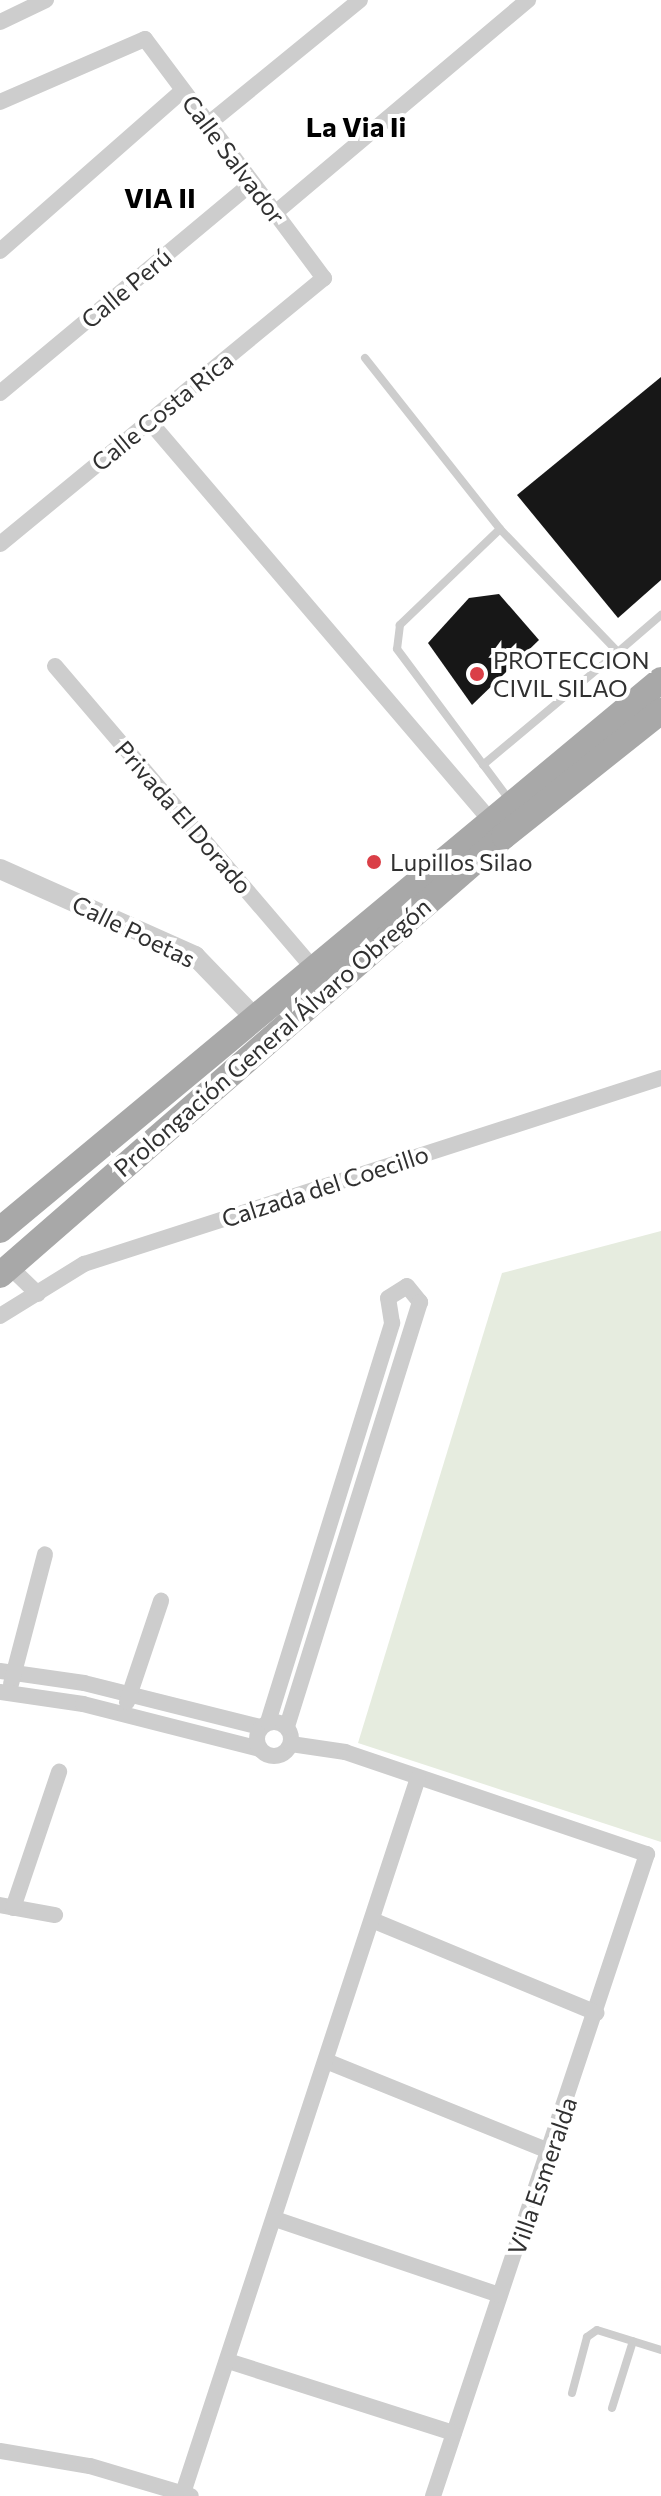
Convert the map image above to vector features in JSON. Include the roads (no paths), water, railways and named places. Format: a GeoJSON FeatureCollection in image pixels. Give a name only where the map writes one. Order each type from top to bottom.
{"type":"FeatureCollection","features":[{"type":"Feature","properties":{"kind":"main road","name":"Prolongación General Álvaro Obregón"},"geometry":{"type":"LineString","coordinates":[[14,1265],[497,828],[511,803],[661,680]]}},
{"type":"Feature","properties":{"kind":"main road","name":"Prolongación General Álvaro Obregón"},"geometry":{"type":"LineString","coordinates":[[0,1233],[253,1016],[497,828],[661,711]]}},
{"type":"Feature","properties":{"kind":"main road"},"geometry":{"type":"LineString","coordinates":[[0,1233],[14,1265]]}},
{"type":"Feature","properties":{"kind":"street"},"geometry":{"type":"LineString","coordinates":[[0,22],[46,0]]}},
{"type":"Feature","properties":{"kind":"street"},"geometry":{"type":"LineString","coordinates":[[208,124],[360,0]]}},
{"type":"Feature","properties":{"kind":"street"},"geometry":{"type":"LineString","coordinates":[[275,213],[528,0]]}},
{"type":"Feature","properties":{"kind":"street","name":"Calle Salvador"},"geometry":{"type":"LineString","coordinates":[[0,102],[145,39],[324,278]]}},
{"type":"Feature","properties":{"kind":"street"},"geometry":{"type":"LineString","coordinates":[[0,251],[182,91]]}},
{"type":"Feature","properties":{"kind":"street","name":"Calle Perú"},"geometry":{"type":"LineString","coordinates":[[0,393],[251,184]]}},
{"type":"Feature","properties":{"kind":"street","name":"Calle Costa Rica"},"geometry":{"type":"LineString","coordinates":[[0,544],[324,278]]}},
{"type":"Feature","properties":{"kind":"street"},"geometry":{"type":"LineString","coordinates":[[150,422],[497,828]]}},
{"type":"Feature","properties":{"kind":"street","name":"Privada El Dorado"},"geometry":{"type":"LineString","coordinates":[[55,666],[314,969]]}},
{"type":"Feature","properties":{"kind":"street","name":"Calle Poetas"},"geometry":{"type":"LineString","coordinates":[[0,869],[195,956],[253,1016]]}},
{"type":"Feature","properties":{"kind":"street","name":"Calzada del Coecillo"},"geometry":{"type":"LineString","coordinates":[[0,1316],[84,1264],[661,1078]]}},
{"type":"Feature","properties":{"kind":"street"},"geometry":{"type":"LineString","coordinates":[[14,1265],[38,1294]]}},
{"type":"Feature","properties":{"kind":"street"},"geometry":{"type":"LineString","coordinates":[[259,1749],[264,1724],[392,1323],[388,1298],[407,1286],[420,1302],[287,1727],[291,1744]]}},
{"type":"Feature","properties":{"kind":"street"},"geometry":{"type":"LineString","coordinates":[[327,1531],[347,1536]]}},
{"type":"Feature","properties":{"kind":"street"},"geometry":{"type":"LineString","coordinates":[[0,2451],[90,2466],[187,2495],[418,1778],[345,1752],[291,1744],[276,1757],[259,1749],[124,1714],[5,1693],[6,1672],[45,1554]]}},
{"type":"Feature","properties":{"kind":"street"},"geometry":{"type":"LineString","coordinates":[[124,1714],[161,1601]]}},
{"type":"Feature","properties":{"kind":"street"},"geometry":{"type":"LineString","coordinates":[[6,1672],[287,1727]]}},
{"type":"Feature","properties":{"kind":"street"},"geometry":{"type":"LineString","coordinates":[[55,1915],[7,1907],[59,1772]]}},
{"type":"Feature","properties":{"kind":"street","name":"Villa Esmeralda"},"geometry":{"type":"LineString","coordinates":[[418,1778],[647,1854],[551,2152],[499,2295],[433,2496]]}},
{"type":"Feature","properties":{"kind":"street"},"geometry":{"type":"LineString","coordinates":[[372,1920],[597,2013]]}},
{"type":"Feature","properties":{"kind":"street"},"geometry":{"type":"LineString","coordinates":[[326,2061],[551,2152]]}},
{"type":"Feature","properties":{"kind":"street"},"geometry":{"type":"LineString","coordinates":[[275,2219],[499,2295]]}},
{"type":"Feature","properties":{"kind":"street"},"geometry":{"type":"LineString","coordinates":[[228,2361],[454,2433]]}},
{"type":"Feature","properties":{"kind":"lane"},"geometry":{"type":"LineString","coordinates":[[365,358],[500,529],[618,652]]}},
{"type":"Feature","properties":{"kind":"lane"},"geometry":{"type":"LineString","coordinates":[[500,529],[400,625],[397,649],[511,803]]}},
{"type":"Feature","properties":{"kind":"lane"},"geometry":{"type":"LineString","coordinates":[[483,765],[661,615]]}},
{"type":"Feature","properties":{"kind":"lane"},"geometry":{"type":"LineString","coordinates":[[572,2393],[589,2334],[603,2330],[661,2350]]}},
{"type":"Feature","properties":{"kind":"lane"},"geometry":{"type":"LineString","coordinates":[[612,2408],[633,2341]]}},
{"type":"Feature","properties":{"kind":"place","name":"PROTECCION CIVIL SILAO"},"geometry":{"type":"Point","coordinates":[477,674]}},
{"type":"Feature","properties":{"kind":"place","name":"Lupillos Silao"},"geometry":{"type":"Point","coordinates":[374,862]}},
{"type":"Feature","properties":{"kind":"district","name":"La Via Ii"},"geometry":{"type":"Point","coordinates":[356,126]}},
{"type":"Feature","properties":{"kind":"district","name":"VIA II"},"geometry":{"type":"Point","coordinates":[160,197]}}]}
